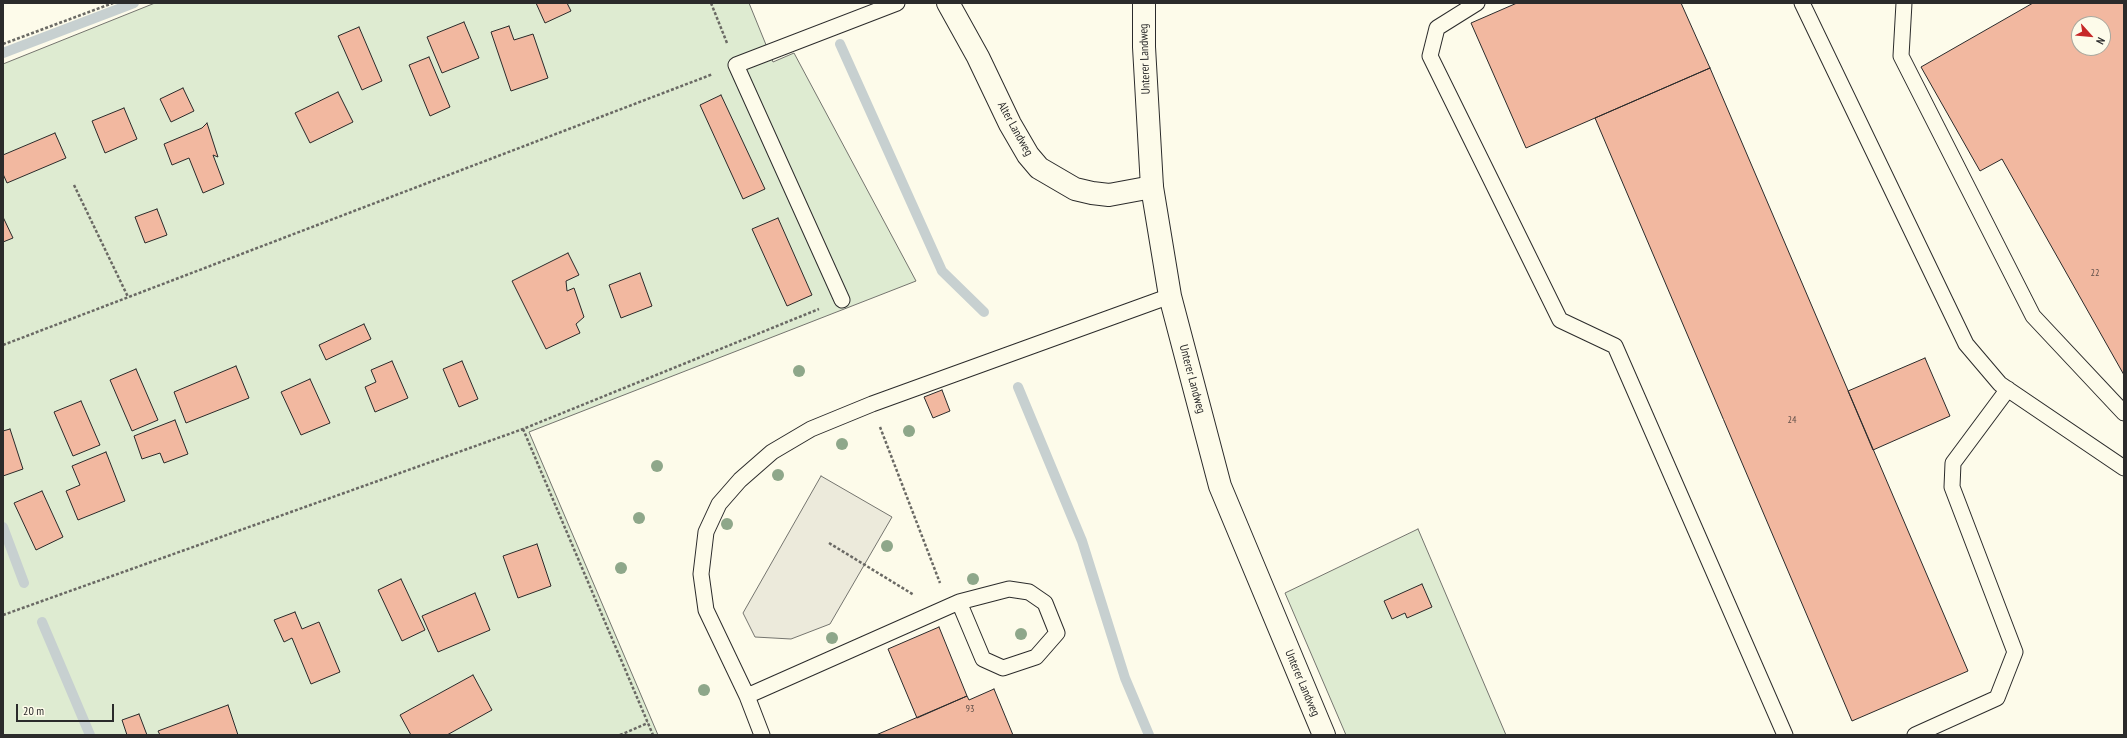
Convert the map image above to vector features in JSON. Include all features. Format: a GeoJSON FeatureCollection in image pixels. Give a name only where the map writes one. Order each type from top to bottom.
{"type":"FeatureCollection","features":[{"type":"Feature","properties":{"kind":"main road","name":"Alter Landweg"},"geometry":{"type":"LineString","coordinates":[[948,3],[978,58],[1010,124],[1028,155],[1039,168],[1075,189],[1092,192],[1109,194],[1152,187]]}},
{"type":"Feature","properties":{"kind":"main road","name":"Unterer Landweg"},"geometry":{"type":"LineString","coordinates":[[1144,3],[1144,47],[1152,187],[1170,296],[1220,486],[1324,735]]}},
{"type":"Feature","properties":{"kind":"lane"},"geometry":{"type":"LineString","coordinates":[[842,300],[736,65],[897,3]]}},
{"type":"Feature","properties":{"kind":"lane"},"geometry":{"type":"LineString","coordinates":[[1477,3],[1438,28],[1430,56],[1560,320],[1615,346],[1785,735]]}},
{"type":"Feature","properties":{"kind":"lane"},"geometry":{"type":"LineString","coordinates":[[1802,3],[1966,344],[2000,384],[2124,468]]}},
{"type":"Feature","properties":{"kind":"lane"},"geometry":{"type":"LineString","coordinates":[[1904,3],[1901,56],[2033,316],[2124,413]]}},
{"type":"Feature","properties":{"kind":"lane"},"geometry":{"type":"LineString","coordinates":[[762,735],[747,696],[706,610],[701,574],[706,532],[719,504],[740,480],[772,452],[811,429],[872,404],[1170,296]]}},
{"type":"Feature","properties":{"kind":"lane"},"geometry":{"type":"LineString","coordinates":[[1915,735],[1998,698],[2015,652],[1952,486],[1953,463],[2008,389]]}},
{"type":"Feature","properties":{"kind":"lane"},"geometry":{"type":"LineString","coordinates":[[747,696],[949,606],[1009,589],[1029,592],[1045,603],[1056,633],[1036,657],[1003,668],[983,659],[949,606]]}},
{"type":"Feature","properties":{"kind":"path"},"geometry":{"type":"LineString","coordinates":[[3,44],[113,3]]}},
{"type":"Feature","properties":{"kind":"path"},"geometry":{"type":"LineString","coordinates":[[3,345],[736,65],[711,3]]}},
{"type":"Feature","properties":{"kind":"path"},"geometry":{"type":"LineString","coordinates":[[74,185],[128,297]]}},
{"type":"Feature","properties":{"kind":"path"},"geometry":{"type":"LineString","coordinates":[[3,615],[523,429],[842,300]]}},
{"type":"Feature","properties":{"kind":"path"},"geometry":{"type":"LineString","coordinates":[[523,429],[653,735]]}},
{"type":"Feature","properties":{"kind":"path"},"geometry":{"type":"LineString","coordinates":[[882,432],[949,606]]}},
{"type":"Feature","properties":{"kind":"path"},"geometry":{"type":"LineString","coordinates":[[829,543],[949,606]]}},
{"type":"Feature","properties":{"kind":"path"},"geometry":{"type":"LineString","coordinates":[[620,735],[648,723]]}},
{"type":"Feature","properties":{"kind":"green space"},"geometry":{"type":"Polygon","coordinates":[[[155,3],[749,3],[773,62],[794,53],[916,281],[529,432],[658,735],[3,735],[3,64],[155,3]]]}},
{"type":"Feature","properties":{"kind":"green space"},"geometry":{"type":"Polygon","coordinates":[[[1418,529],[1506,735],[1346,735],[1285,593],[1418,529]]]}},
{"type":"Feature","properties":{"kind":"shaded area"},"geometry":{"type":"Polygon","coordinates":[[[821,476],[892,517],[830,624],[791,639],[755,637],[743,613],[821,476]]]}},
{"type":"Feature","properties":{"kind":"building"},"geometry":{"type":"Polygon","coordinates":[[[536,3],[567,3],[571,11],[545,23],[536,3]]]}},
{"type":"Feature","properties":{"kind":"building"},"geometry":{"type":"Polygon","coordinates":[[[1517,3],[1681,3],[1710,68],[1526,148],[1471,23],[1517,3]]]}},
{"type":"Feature","properties":{"kind":"building"},"geometry":{"type":"Polygon","coordinates":[[[2033,3],[2124,3],[2124,375],[2002,159],[1980,171],[1921,67],[2033,3]]]}},
{"type":"Feature","properties":{"kind":"building"},"geometry":{"type":"Polygon","coordinates":[[[464,22],[479,58],[442,73],[427,37],[464,22]]]}},
{"type":"Feature","properties":{"kind":"building"},"geometry":{"type":"Polygon","coordinates":[[[509,26],[514,40],[533,34],[548,78],[511,91],[491,32],[509,26]]]}},
{"type":"Feature","properties":{"kind":"building"},"geometry":{"type":"Polygon","coordinates":[[[359,27],[382,81],[362,90],[338,36],[359,27]]]}},
{"type":"Feature","properties":{"kind":"building"},"geometry":{"type":"Polygon","coordinates":[[[429,57],[450,107],[430,116],[409,65],[429,57]]]}},
{"type":"Feature","properties":{"kind":"building"},"geometry":{"type":"Polygon","coordinates":[[[1710,68],[1968,671],[1852,721],[1595,118],[1710,68]]]}},
{"type":"Feature","properties":{"kind":"building"},"geometry":{"type":"Polygon","coordinates":[[[183,88],[194,111],[171,122],[160,99],[183,88]]]}},
{"type":"Feature","properties":{"kind":"building"},"geometry":{"type":"Polygon","coordinates":[[[338,92],[353,122],[310,143],[295,113],[338,92]]]}},
{"type":"Feature","properties":{"kind":"building"},"geometry":{"type":"Polygon","coordinates":[[[721,95],[765,189],[743,199],[700,105],[721,95]]]}},
{"type":"Feature","properties":{"kind":"building"},"geometry":{"type":"Polygon","coordinates":[[[124,108],[137,139],[105,153],[92,121],[124,108]]]}},
{"type":"Feature","properties":{"kind":"building"},"geometry":{"type":"Polygon","coordinates":[[[207,123],[218,157],[213,155],[224,184],[203,193],[189,158],[172,165],[164,144],[202,128],[207,123]]]}},
{"type":"Feature","properties":{"kind":"building"},"geometry":{"type":"Polygon","coordinates":[[[55,133],[66,158],[7,183],[3,174],[3,155],[55,133]]]}},
{"type":"Feature","properties":{"kind":"building"},"geometry":{"type":"Polygon","coordinates":[[[157,209],[167,235],[145,243],[135,217],[157,209]]]}},
{"type":"Feature","properties":{"kind":"building"},"geometry":{"type":"Polygon","coordinates":[[[3,217],[13,238],[3,242],[3,217]]]}},
{"type":"Feature","properties":{"kind":"building"},"geometry":{"type":"Polygon","coordinates":[[[778,218],[812,295],[787,306],[752,229],[778,218]]]}},
{"type":"Feature","properties":{"kind":"building"},"geometry":{"type":"Polygon","coordinates":[[[568,253],[579,275],[566,281],[567,291],[574,288],[584,317],[576,324],[580,333],[546,349],[512,281],[568,253]]]}},
{"type":"Feature","properties":{"kind":"building"},"geometry":{"type":"Polygon","coordinates":[[[640,273],[652,306],[621,318],[609,285],[640,273]]]}},
{"type":"Feature","properties":{"kind":"building"},"geometry":{"type":"Polygon","coordinates":[[[364,324],[371,339],[326,360],[319,345],[364,324]]]}},
{"type":"Feature","properties":{"kind":"building"},"geometry":{"type":"Polygon","coordinates":[[[1925,358],[1950,416],[1873,450],[1848,391],[1925,358]]]}},
{"type":"Feature","properties":{"kind":"building"},"geometry":{"type":"Polygon","coordinates":[[[392,361],[408,398],[375,412],[365,387],[376,382],[371,370],[392,361]]]}},
{"type":"Feature","properties":{"kind":"building"},"geometry":{"type":"Polygon","coordinates":[[[462,361],[478,399],[459,407],[443,369],[462,361]]]}},
{"type":"Feature","properties":{"kind":"building"},"geometry":{"type":"Polygon","coordinates":[[[236,366],[249,398],[186,423],[174,392],[236,366]]]}},
{"type":"Feature","properties":{"kind":"building"},"geometry":{"type":"Polygon","coordinates":[[[136,369],[158,420],[132,431],[110,380],[136,369]]]}},
{"type":"Feature","properties":{"kind":"building"},"geometry":{"type":"Polygon","coordinates":[[[310,379],[330,423],[301,435],[281,392],[310,379]]]}},
{"type":"Feature","properties":{"kind":"building"},"geometry":{"type":"Polygon","coordinates":[[[942,390],[950,411],[933,418],[924,397],[942,390]]]}},
{"type":"Feature","properties":{"kind":"building"},"geometry":{"type":"Polygon","coordinates":[[[81,401],[100,445],[73,456],[54,412],[81,401]]]}},
{"type":"Feature","properties":{"kind":"building"},"geometry":{"type":"Polygon","coordinates":[[[175,420],[188,454],[164,463],[160,453],[142,459],[134,436],[175,420]]]}},
{"type":"Feature","properties":{"kind":"building"},"geometry":{"type":"Polygon","coordinates":[[[10,429],[23,469],[3,476],[3,431],[10,429]]]}},
{"type":"Feature","properties":{"kind":"building"},"geometry":{"type":"Polygon","coordinates":[[[106,452],[125,501],[78,520],[66,491],[80,485],[72,466],[106,452]]]}},
{"type":"Feature","properties":{"kind":"building"},"geometry":{"type":"Polygon","coordinates":[[[42,491],[63,537],[36,550],[14,503],[42,491]]]}},
{"type":"Feature","properties":{"kind":"building"},"geometry":{"type":"Polygon","coordinates":[[[537,544],[551,586],[518,598],[503,556],[537,544]]]}},
{"type":"Feature","properties":{"kind":"building"},"geometry":{"type":"Polygon","coordinates":[[[401,579],[425,630],[402,641],[378,590],[401,579]]]}},
{"type":"Feature","properties":{"kind":"building"},"geometry":{"type":"Polygon","coordinates":[[[1422,584],[1432,607],[1407,618],[1405,613],[1392,619],[1384,601],[1422,584]]]}},
{"type":"Feature","properties":{"kind":"building"},"geometry":{"type":"Polygon","coordinates":[[[475,593],[490,630],[438,652],[422,616],[475,593]]]}},
{"type":"Feature","properties":{"kind":"building"},"geometry":{"type":"Polygon","coordinates":[[[295,612],[302,629],[319,622],[340,672],[311,684],[292,638],[284,642],[274,620],[295,612]]]}},
{"type":"Feature","properties":{"kind":"building"},"geometry":{"type":"Polygon","coordinates":[[[939,627],[967,696],[917,718],[888,649],[939,627]]]}},
{"type":"Feature","properties":{"kind":"building"},"geometry":{"type":"Polygon","coordinates":[[[473,675],[492,710],[447,735],[411,735],[400,715],[473,675]]]}},
{"type":"Feature","properties":{"kind":"building"},"geometry":{"type":"Polygon","coordinates":[[[994,689],[1013,735],[876,735],[967,696],[969,700],[994,689]]]}},
{"type":"Feature","properties":{"kind":"building"},"geometry":{"type":"Polygon","coordinates":[[[228,705],[238,735],[160,735],[158,731],[228,705]]]}},
{"type":"Feature","properties":{"kind":"building"},"geometry":{"type":"Polygon","coordinates":[[[139,714],[147,735],[127,735],[122,720],[139,714]]]}},
{"type":"Feature","properties":{"kind":"waterway"},"geometry":{"type":"LineString","coordinates":[[3,53],[134,3]]}},
{"type":"Feature","properties":{"kind":"waterway"},"geometry":{"type":"LineString","coordinates":[[840,44],[942,271],[984,312]]}},
{"type":"Feature","properties":{"kind":"waterway"},"geometry":{"type":"LineString","coordinates":[[1018,387],[1082,541],[1125,678],[1149,735]]}},
{"type":"Feature","properties":{"kind":"waterway"},"geometry":{"type":"LineString","coordinates":[[3,527],[24,583]]}},
{"type":"Feature","properties":{"kind":"waterway"},"geometry":{"type":"LineString","coordinates":[[42,622],[90,735]]}}]}
